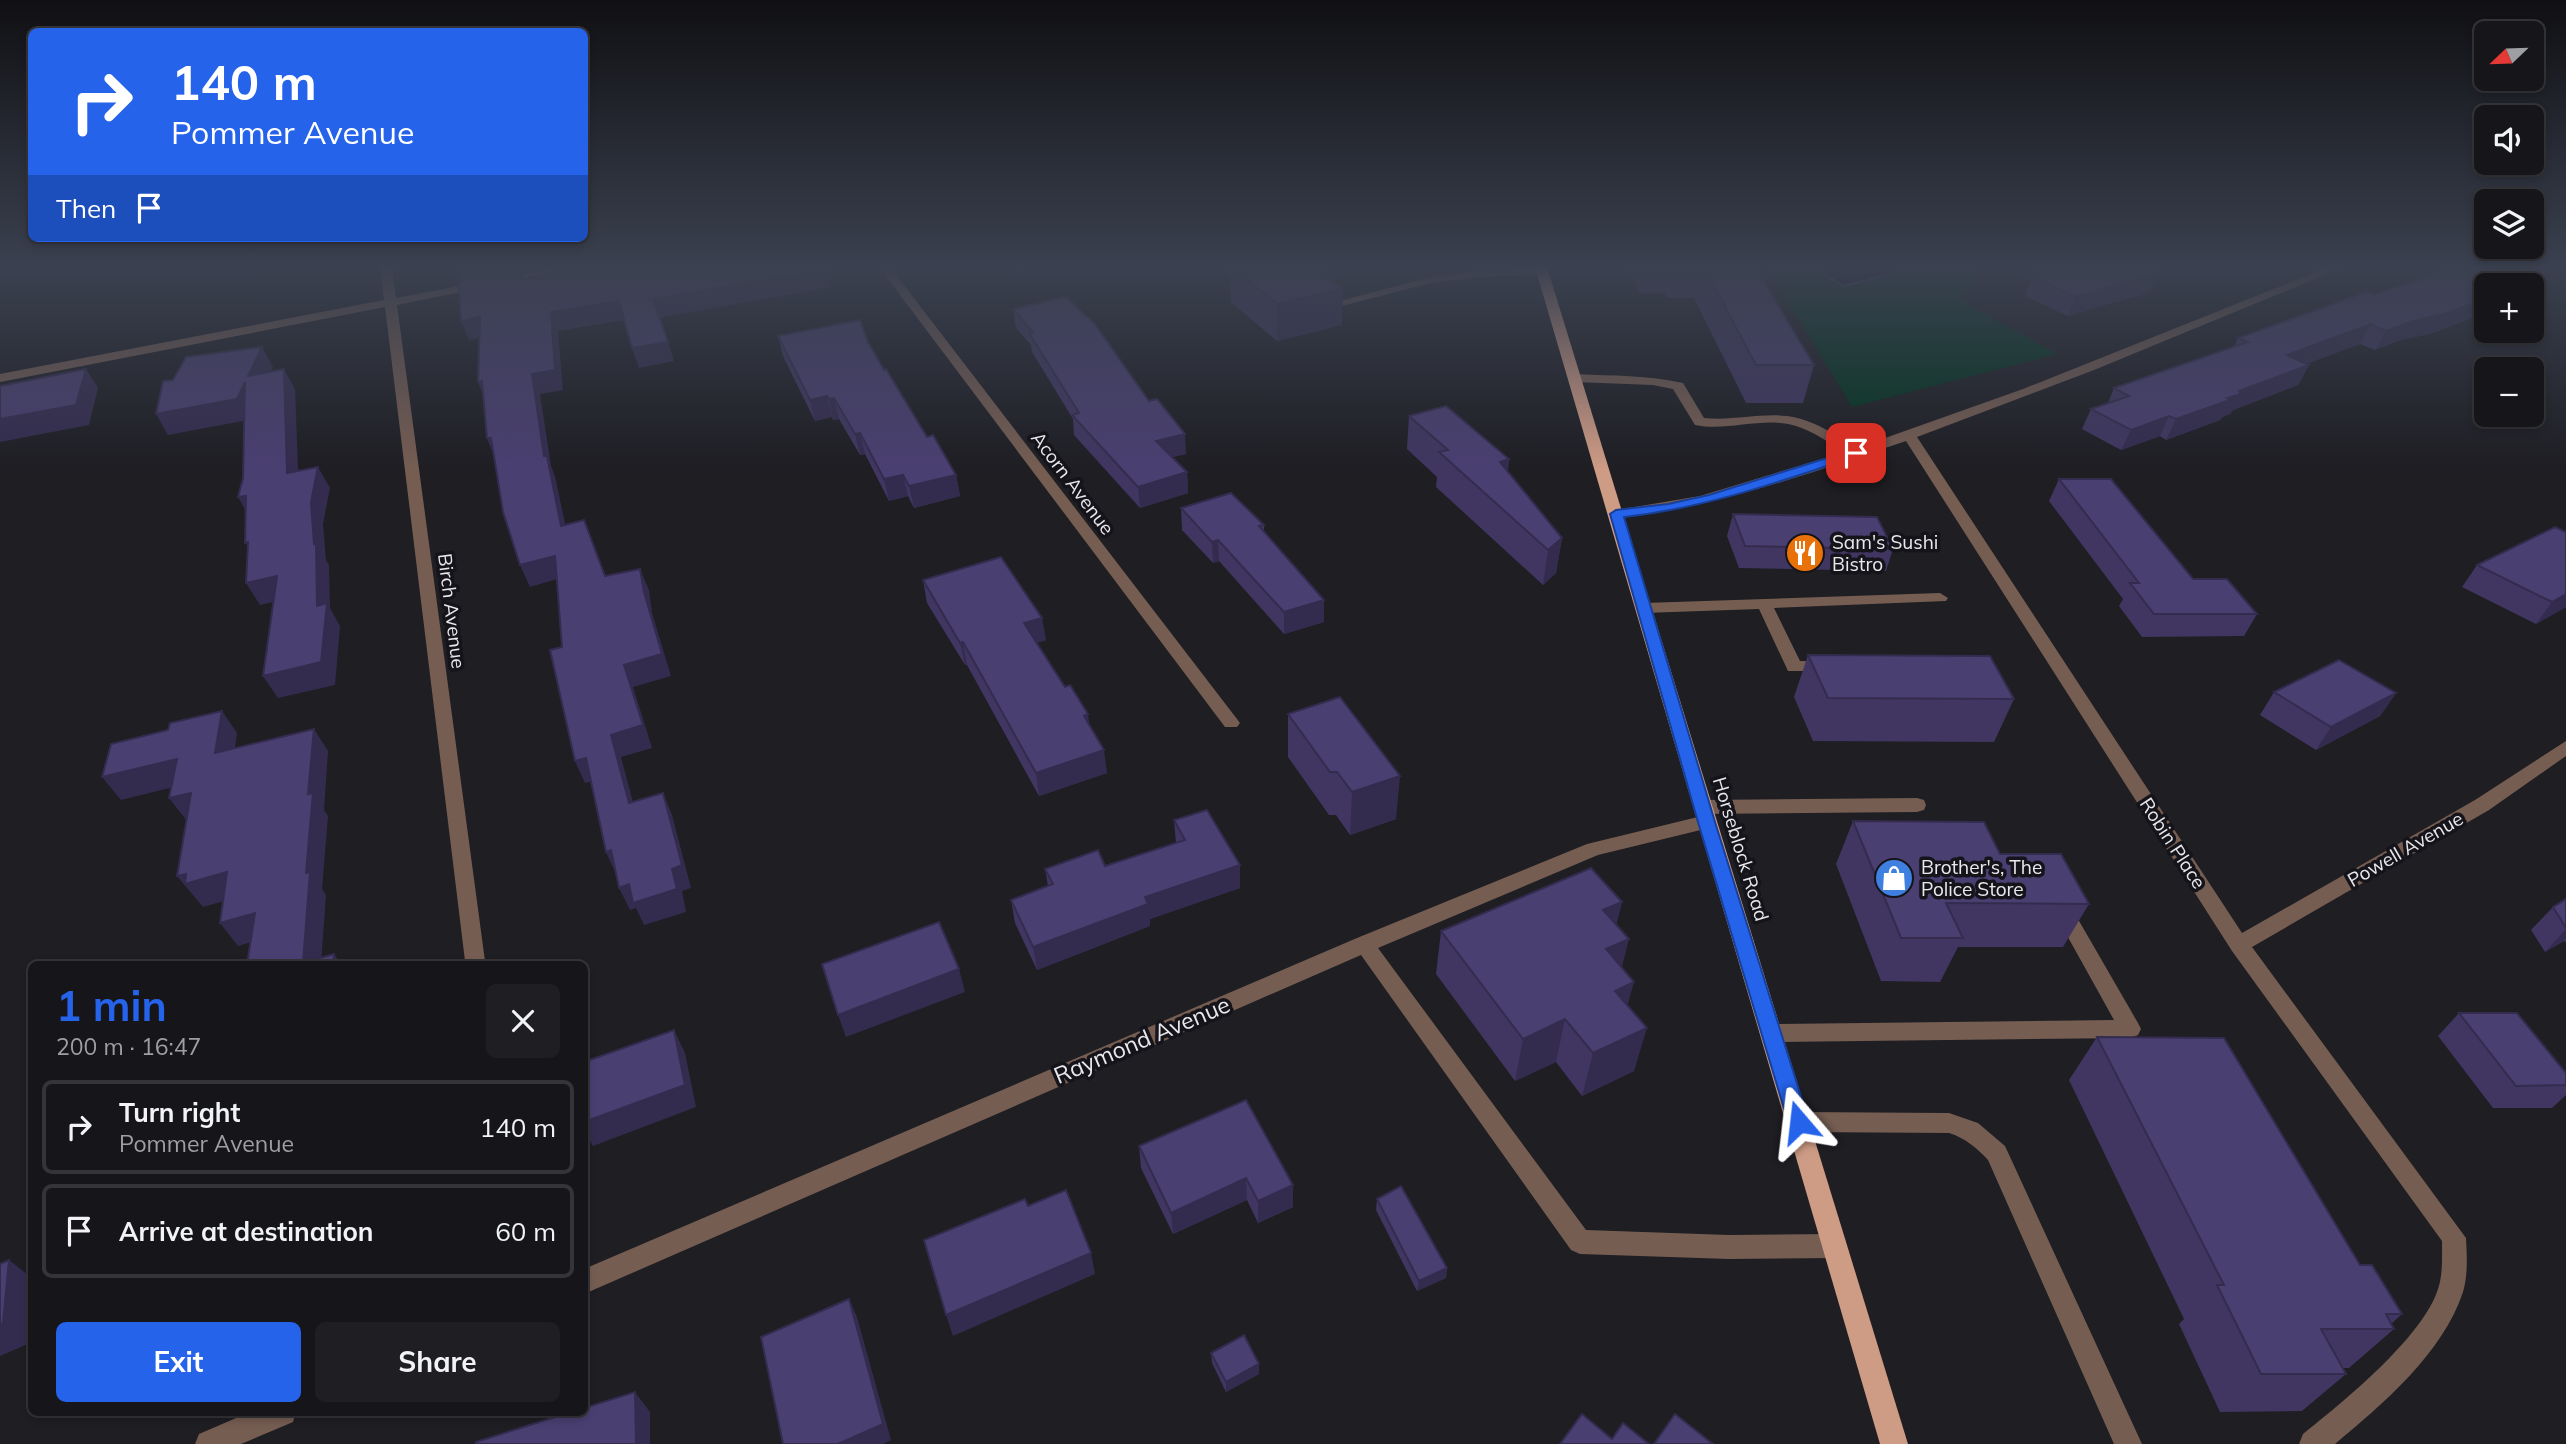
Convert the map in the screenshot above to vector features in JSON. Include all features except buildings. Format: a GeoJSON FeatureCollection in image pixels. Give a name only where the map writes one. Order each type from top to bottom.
{"type":"FeatureCollection","features":[{"type":"Feature","properties":{"kind":"main road","name":"Horseblock Road"},"geometry":{"type":"LineString","coordinates":[[1562,334],[1894,1444]]}},
{"type":"Feature","properties":{"kind":"street"},"geometry":{"type":"LineString","coordinates":[[0,377],[220,334]]}},
{"type":"Feature","properties":{"kind":"street","name":"Birch Avenue"},"geometry":{"type":"LineString","coordinates":[[396,334],[475,961]]}},
{"type":"Feature","properties":{"kind":"street","name":"Acorn Avenue"},"geometry":{"type":"LineString","coordinates":[[935,334],[1231,723]]}},
{"type":"Feature","properties":{"kind":"street"},"geometry":{"type":"LineString","coordinates":[[1616,514],[1712,499],[1910,436],[2168,334]]}},
{"type":"Feature","properties":{"kind":"street"},"geometry":{"type":"LineString","coordinates":[[1576,378],[1653,381],[1678,386],[1700,422],[1797,422],[1856,453]]}},
{"type":"Feature","properties":{"kind":"street","name":"Robin Place"},"geometry":{"type":"LineString","coordinates":[[1910,436],[2239,945],[2454,1238],[2454,1272],[2449,1293],[2439,1315],[2370,1394],[2313,1444]]}},
{"type":"Feature","properties":{"kind":"street"},"geometry":{"type":"LineString","coordinates":[[1644,608],[1940,598]]}},
{"type":"Feature","properties":{"kind":"street"},"geometry":{"type":"LineString","coordinates":[[1764,603],[1794,667],[1847,666]]}},
{"type":"Feature","properties":{"kind":"street","name":"Powell Avenue"},"geometry":{"type":"LineString","coordinates":[[2239,945],[2482,805],[2566,747]]}},
{"type":"Feature","properties":{"kind":"street","name":"Raymond Avenue"},"geometry":{"type":"LineString","coordinates":[[588,1280],[1364,944],[1594,849],[1704,815],[1917,805]]}},
{"type":"Feature","properties":{"kind":"street"},"geometry":{"type":"LineString","coordinates":[[1771,1033],[2130,1030],[2064,912]]}},
{"type":"Feature","properties":{"kind":"street"},"geometry":{"type":"LineString","coordinates":[[1364,944],[1580,1242],[1729,1247],[1835,1246]]}},
{"type":"Feature","properties":{"kind":"street"},"geometry":{"type":"LineString","coordinates":[[1799,1122],[1949,1123],[1965,1127],[1989,1144],[1997,1153],[2128,1444]]}},
{"type":"Feature","properties":{"kind":"street"},"geometry":{"type":"LineString","coordinates":[[209,1444],[274,1416]]}},
{"type":"Feature","properties":{"kind":"green space"},"geometry":{"type":"Polygon","coordinates":[[[1808,334],[2022,334],[2057,354],[1852,407],[1808,334]]]}},
{"type":"Feature","properties":{"kind":"place","name":"Sam's Sushi Bistro"},"geometry":{"type":"Point","coordinates":[1805,553]}},
{"type":"Feature","properties":{"kind":"place","name":"Brother's, The Police Store"},"geometry":{"type":"Point","coordinates":[1894,878]}},
{"type":"Feature","properties":{"kind":"route"},"geometry":{"type":"LineString","coordinates":[[1799,1122],[1706,822],[1616,514],[1644,512],[1712,499],[1856,453]]}}]}
